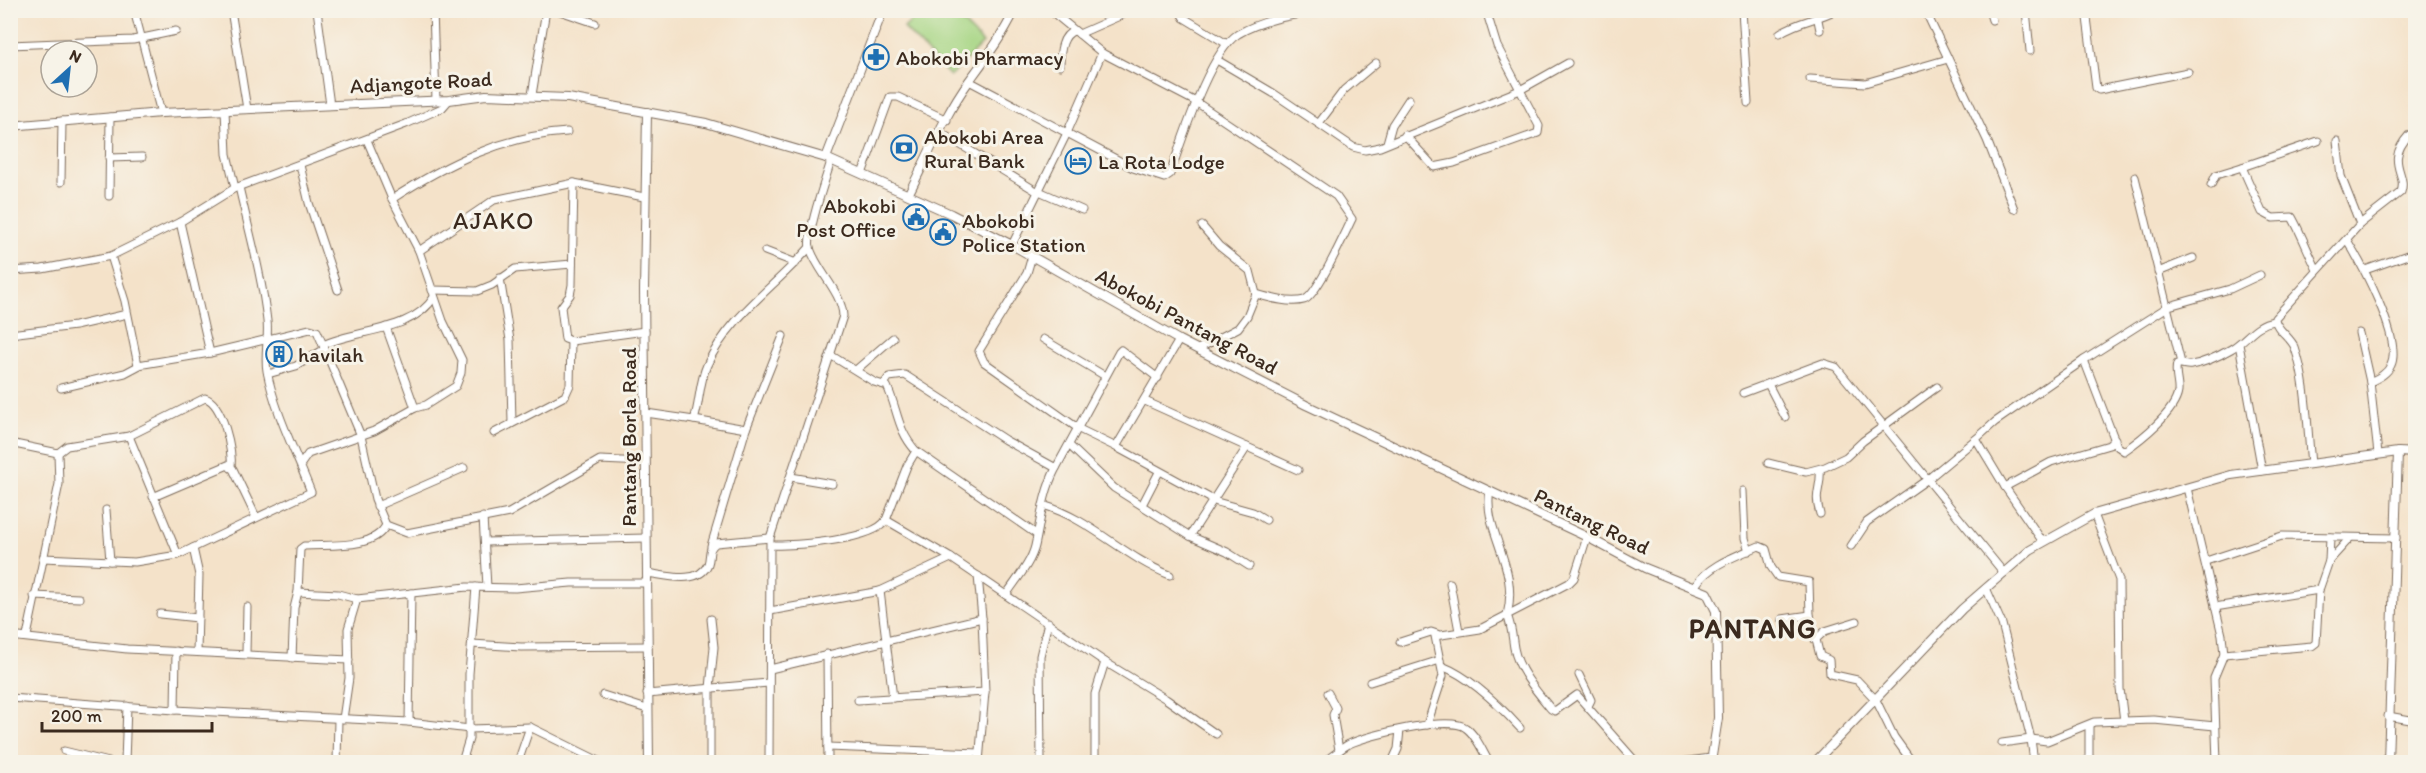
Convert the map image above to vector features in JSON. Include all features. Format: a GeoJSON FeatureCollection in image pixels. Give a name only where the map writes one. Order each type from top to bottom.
{"type":"FeatureCollection","features":[{"type":"Feature","properties":{"kind":"street"},"geometry":{"type":"LineString","coordinates":[[134,10],[161,113]]}},
{"type":"Feature","properties":{"kind":"street"},"geometry":{"type":"LineString","coordinates":[[231,10],[247,109]]}},
{"type":"Feature","properties":{"kind":"street"},"geometry":{"type":"LineString","coordinates":[[317,10],[330,105]]}},
{"type":"Feature","properties":{"kind":"street"},"geometry":{"type":"LineString","coordinates":[[433,10],[436,100]]}},
{"type":"Feature","properties":{"kind":"street"},"geometry":{"type":"LineString","coordinates":[[532,95],[546,10]]}},
{"type":"Feature","properties":{"kind":"street"},"geometry":{"type":"LineString","coordinates":[[557,10],[595,22]]}},
{"type":"Feature","properties":{"kind":"street"},"geometry":{"type":"LineString","coordinates":[[694,420],[707,365],[731,324],[810,247],[815,215],[829,160],[883,10]]}},
{"type":"Feature","properties":{"kind":"street"},"geometry":{"type":"LineString","coordinates":[[909,193],[969,81],[997,46],[1015,10]]}},
{"type":"Feature","properties":{"kind":"street"},"geometry":{"type":"LineString","coordinates":[[1050,10],[1101,53],[1196,102],[1336,196],[1352,219],[1338,251],[1307,299],[1274,299],[1256,294]]}},
{"type":"Feature","properties":{"kind":"street"},"geometry":{"type":"LineString","coordinates":[[1060,66],[1062,46],[1069,33],[1122,15],[1125,10]]}},
{"type":"Feature","properties":{"kind":"street"},"geometry":{"type":"LineString","coordinates":[[1179,10],[1184,18],[1227,44]]}},
{"type":"Feature","properties":{"kind":"street"},"geometry":{"type":"LineString","coordinates":[[969,81],[1133,168],[1164,178],[1170,174],[1196,102],[1227,44],[1237,35],[1275,19],[1323,10]]}},
{"type":"Feature","properties":{"kind":"street"},"geometry":{"type":"LineString","coordinates":[[1389,10],[1437,10]]}},
{"type":"Feature","properties":{"kind":"street"},"geometry":{"type":"LineString","coordinates":[[1405,135],[1434,167],[1454,164],[1536,135],[1539,126],[1497,46],[1486,10]]}},
{"type":"Feature","properties":{"kind":"street"},"geometry":{"type":"LineString","coordinates":[[1742,10],[1748,103]]}},
{"type":"Feature","properties":{"kind":"street"},"geometry":{"type":"LineString","coordinates":[[1816,10],[1820,30]]}},
{"type":"Feature","properties":{"kind":"street"},"geometry":{"type":"LineString","coordinates":[[1780,33],[1800,22],[1818,19],[1836,10]]}},
{"type":"Feature","properties":{"kind":"street"},"geometry":{"type":"LineString","coordinates":[[1924,10],[1987,140],[2014,209]]}},
{"type":"Feature","properties":{"kind":"street"},"geometry":{"type":"LineString","coordinates":[[1989,10],[1992,20]]}},
{"type":"Feature","properties":{"kind":"street"},"geometry":{"type":"LineString","coordinates":[[2026,10],[2030,51]]}},
{"type":"Feature","properties":{"kind":"street"},"geometry":{"type":"LineString","coordinates":[[2086,10],[2096,88],[2099,90],[2188,72]]}},
{"type":"Feature","properties":{"kind":"street"},"geometry":{"type":"LineString","coordinates":[[10,45],[141,39],[176,31]]}},
{"type":"Feature","properties":{"kind":"street"},"geometry":{"type":"LineString","coordinates":[[1012,245],[1067,133],[1101,53]]}},
{"type":"Feature","properties":{"kind":"street"},"geometry":{"type":"LineString","coordinates":[[1810,79],[1864,83],[1948,59]]}},
{"type":"Feature","properties":{"kind":"street"},"geometry":{"type":"LineString","coordinates":[[1217,60],[1359,149],[1365,150],[1520,90],[1568,63]]}},
{"type":"Feature","properties":{"kind":"street"},"geometry":{"type":"LineString","coordinates":[[1319,123],[1344,90],[1376,63]]}},
{"type":"Feature","properties":{"kind":"street","name":"Adjangote Road"},"geometry":{"type":"LineString","coordinates":[[10,126],[161,113],[436,100],[486,95],[532,95],[706,123],[829,160]]}},
{"type":"Feature","properties":{"kind":"street"},"geometry":{"type":"LineString","coordinates":[[862,174],[890,98],[898,97],[947,120]]}},
{"type":"Feature","properties":{"kind":"street"},"geometry":{"type":"LineString","coordinates":[[10,271],[42,269],[111,256],[180,222],[237,188],[367,140],[442,108],[449,99]]}},
{"type":"Feature","properties":{"kind":"street"},"geometry":{"type":"LineString","coordinates":[[1386,143],[1392,125],[1409,99]]}},
{"type":"Feature","properties":{"kind":"street"},"geometry":{"type":"LineString","coordinates":[[43,558],[110,561],[157,560],[178,555],[311,492],[288,435],[268,374],[265,357],[267,338],[260,276],[228,154],[225,110]]}},
{"type":"Feature","properties":{"kind":"street","name":"Pantang Borla Road"},"geometry":{"type":"LineString","coordinates":[[647,112],[644,197],[646,413],[644,462],[649,762]]}},
{"type":"Feature","properties":{"kind":"street"},"geometry":{"type":"LineString","coordinates":[[109,196],[110,117]]}},
{"type":"Feature","properties":{"kind":"street"},"geometry":{"type":"LineString","coordinates":[[61,182],[62,121]]}},
{"type":"Feature","properties":{"kind":"street"},"geometry":{"type":"LineString","coordinates":[[392,199],[452,163],[479,152],[532,134],[567,132]]}},
{"type":"Feature","properties":{"kind":"street"},"geometry":{"type":"LineString","coordinates":[[941,133],[1038,191],[1082,210]]}},
{"type":"Feature","properties":{"kind":"street"},"geometry":{"type":"LineString","coordinates":[[2274,321],[2276,314],[2360,224],[2403,190],[2396,161],[2404,141],[2409,135],[2415,135]]}},
{"type":"Feature","properties":{"kind":"street"},"geometry":{"type":"LineString","coordinates":[[301,464],[308,454],[361,436],[446,394],[456,386],[461,373],[462,360],[433,294],[419,251],[392,199],[367,140]]}},
{"type":"Feature","properties":{"kind":"street"},"geometry":{"type":"LineString","coordinates":[[2211,185],[2216,175],[2318,141]]}},
{"type":"Feature","properties":{"kind":"street"},"geometry":{"type":"LineString","coordinates":[[2337,141],[2341,176],[2360,224]]}},
{"type":"Feature","properties":{"kind":"street"},"geometry":{"type":"LineString","coordinates":[[109,158],[142,157]]}},
{"type":"Feature","properties":{"kind":"street","name":"Abokobi Pantang Road"},"geometry":{"type":"LineString","coordinates":[[829,160],[909,193],[1012,245],[1179,340],[1306,405]]}},
{"type":"Feature","properties":{"kind":"street"},"geometry":{"type":"LineString","coordinates":[[300,165],[309,203],[338,290]]}},
{"type":"Feature","properties":{"kind":"street"},"geometry":{"type":"LineString","coordinates":[[2242,167],[2262,213],[2273,218],[2292,217],[2309,248],[2309,254],[2317,270]]}},
{"type":"Feature","properties":{"kind":"street"},"geometry":{"type":"LineString","coordinates":[[2135,177],[2158,272],[2169,306],[2181,363]]}},
{"type":"Feature","properties":{"kind":"street"},"geometry":{"type":"LineString","coordinates":[[574,183],[570,295],[561,307],[565,339],[571,341],[645,331]]}},
{"type":"Feature","properties":{"kind":"street"},"geometry":{"type":"LineString","coordinates":[[419,251],[480,207],[494,200],[574,183],[644,197]]}},
{"type":"Feature","properties":{"kind":"street"},"geometry":{"type":"LineString","coordinates":[[180,222],[210,353]]}},
{"type":"Feature","properties":{"kind":"street"},"geometry":{"type":"LineString","coordinates":[[1198,349],[1238,328],[1247,316],[1256,294],[1250,271],[1219,246],[1202,226]]}},
{"type":"Feature","properties":{"kind":"street"},"geometry":{"type":"LineString","coordinates":[[2347,240],[2376,293],[2394,355],[2388,370],[2370,382]]}},
{"type":"Feature","properties":{"kind":"street"},"geometry":{"type":"LineString","coordinates":[[770,762],[768,683],[770,669],[770,542],[792,477],[798,448],[831,356],[843,312],[810,247]]}},
{"type":"Feature","properties":{"kind":"street"},"geometry":{"type":"LineString","coordinates":[[765,251],[796,263]]}},
{"type":"Feature","properties":{"kind":"street"},"geometry":{"type":"LineString","coordinates":[[2365,270],[2415,252]]}},
{"type":"Feature","properties":{"kind":"street"},"geometry":{"type":"LineString","coordinates":[[111,256],[140,365]]}},
{"type":"Feature","properties":{"kind":"street"},"geometry":{"type":"LineString","coordinates":[[1032,256],[1027,273],[979,351],[984,362],[1079,429],[1221,504],[1253,512],[1266,520]]}},
{"type":"Feature","properties":{"kind":"street"},"geometry":{"type":"LineString","coordinates":[[2158,272],[2193,258]]}},
{"type":"Feature","properties":{"kind":"street"},"geometry":{"type":"LineString","coordinates":[[433,294],[477,291],[515,269],[572,264]]}},
{"type":"Feature","properties":{"kind":"street"},"geometry":{"type":"LineString","coordinates":[[1851,546],[1868,522],[1928,479],[1995,422],[2084,360],[2169,306],[2229,289],[2260,275]]}},
{"type":"Feature","properties":{"kind":"street"},"geometry":{"type":"LineString","coordinates":[[501,278],[510,340],[512,423]]}},
{"type":"Feature","properties":{"kind":"street"},"geometry":{"type":"LineString","coordinates":[[268,374],[296,366],[324,347],[386,327],[424,311],[433,294]]}},
{"type":"Feature","properties":{"kind":"street"},"geometry":{"type":"LineString","coordinates":[[10,334],[75,326],[127,314]]}},
{"type":"Feature","properties":{"kind":"street"},"geometry":{"type":"LineString","coordinates":[[2181,363],[2189,366],[2218,356],[2239,344],[2254,329],[2264,323],[2274,321]]}},
{"type":"Feature","properties":{"kind":"street"},"geometry":{"type":"LineString","coordinates":[[2274,321],[2294,346],[2301,374],[2311,464]]}},
{"type":"Feature","properties":{"kind":"street"},"geometry":{"type":"LineString","coordinates":[[386,327],[415,408]]}},
{"type":"Feature","properties":{"kind":"street"},"geometry":{"type":"LineString","coordinates":[[61,388],[125,373],[140,365],[210,353],[314,329],[319,333],[361,436],[377,506],[386,525],[407,533],[435,530],[483,516],[509,513],[600,460],[644,462]]}},
{"type":"Feature","properties":{"kind":"street"},"geometry":{"type":"LineString","coordinates":[[2359,333],[2370,382],[2378,454]]}},
{"type":"Feature","properties":{"kind":"street"},"geometry":{"type":"LineString","coordinates":[[646,573],[687,578],[700,574],[707,565],[747,429],[783,336]]}},
{"type":"Feature","properties":{"kind":"street"},"geometry":{"type":"LineString","coordinates":[[856,370],[893,338]]}},
{"type":"Feature","properties":{"kind":"street"},"geometry":{"type":"LineString","coordinates":[[1043,339],[1105,376]]}},
{"type":"Feature","properties":{"kind":"street"},"geometry":{"type":"LineString","coordinates":[[1116,447],[1179,340]]}},
{"type":"Feature","properties":{"kind":"street"},"geometry":{"type":"LineString","coordinates":[[494,434],[566,396],[570,385],[571,341]]}},
{"type":"Feature","properties":{"kind":"street"},"geometry":{"type":"LineString","coordinates":[[2239,344],[2262,471]]}},
{"type":"Feature","properties":{"kind":"street"},"geometry":{"type":"LineString","coordinates":[[1006,595],[1035,546],[1047,486],[1121,350],[1158,378]]}},
{"type":"Feature","properties":{"kind":"street"},"geometry":{"type":"LineString","coordinates":[[831,356],[874,382],[884,384],[889,390],[896,418],[908,442],[916,451],[1036,534]]}},
{"type":"Feature","properties":{"kind":"street"},"geometry":{"type":"LineString","coordinates":[[2084,360],[2115,439],[2120,450],[2124,451],[2148,433],[2170,408],[2178,391],[2175,367],[2181,363]]}},
{"type":"Feature","properties":{"kind":"street"},"geometry":{"type":"LineString","coordinates":[[1743,393],[1823,363],[1830,363],[1849,379],[1853,388],[1884,428],[2004,573]]}},
{"type":"Feature","properties":{"kind":"street"},"geometry":{"type":"LineString","coordinates":[[884,384],[889,376],[904,375],[1005,440],[1056,468]]}},
{"type":"Feature","properties":{"kind":"street"},"geometry":{"type":"LineString","coordinates":[[1768,384],[1785,417]]}},
{"type":"Feature","properties":{"kind":"street"},"geometry":{"type":"LineString","coordinates":[[1768,463],[1806,472],[1820,469],[1846,457],[1863,441],[1884,428],[1937,387]]}},
{"type":"Feature","properties":{"kind":"street"},"geometry":{"type":"LineString","coordinates":[[10,443],[58,453],[67,446],[129,436],[208,399],[214,402],[220,414],[232,456],[231,468],[256,517]]}},
{"type":"Feature","properties":{"kind":"street"},"geometry":{"type":"LineString","coordinates":[[1145,401],[1298,470]]}},
{"type":"Feature","properties":{"kind":"street","name":"Pantang Road"},"geometry":{"type":"LineString","coordinates":[[1306,405],[1587,537],[1645,567],[1707,592],[1716,611],[1718,718],[1711,760]]}},
{"type":"Feature","properties":{"kind":"street"},"geometry":{"type":"LineString","coordinates":[[646,413],[747,429]]}},
{"type":"Feature","properties":{"kind":"street"},"geometry":{"type":"LineString","coordinates":[[129,436],[178,555]]}},
{"type":"Feature","properties":{"kind":"street"},"geometry":{"type":"LineString","coordinates":[[1976,439],[2005,487],[2043,542]]}},
{"type":"Feature","properties":{"kind":"street"},"geometry":{"type":"LineString","coordinates":[[2005,487],[2051,462],[2109,445],[2115,439]]}},
{"type":"Feature","properties":{"kind":"street"},"geometry":{"type":"LineString","coordinates":[[1070,446],[1100,477],[1190,536],[1227,552],[1249,566]]}},
{"type":"Feature","properties":{"kind":"street"},"geometry":{"type":"LineString","coordinates":[[1190,536],[1247,447]]}},
{"type":"Feature","properties":{"kind":"street"},"geometry":{"type":"LineString","coordinates":[[711,546],[770,542],[800,546],[879,528],[886,520],[907,466],[916,451]]}},
{"type":"Feature","properties":{"kind":"street"},"geometry":{"type":"LineString","coordinates":[[2388,762],[2398,452]]}},
{"type":"Feature","properties":{"kind":"street"},"geometry":{"type":"LineString","coordinates":[[27,636],[59,484],[58,453]]}},
{"type":"Feature","properties":{"kind":"street"},"geometry":{"type":"LineString","coordinates":[[1815,762],[1962,609],[2043,542],[2094,514],[2231,475],[2378,454],[2415,453]]}},
{"type":"Feature","properties":{"kind":"street"},"geometry":{"type":"LineString","coordinates":[[153,497],[220,466],[228,465],[231,468]]}},
{"type":"Feature","properties":{"kind":"street"},"geometry":{"type":"LineString","coordinates":[[377,506],[464,468]]}},
{"type":"Feature","properties":{"kind":"street"},"geometry":{"type":"LineString","coordinates":[[1820,469],[1821,480],[1815,496],[1820,514]]}},
{"type":"Feature","properties":{"kind":"street"},"geometry":{"type":"LineString","coordinates":[[1142,505],[1159,472]]}},
{"type":"Feature","properties":{"kind":"street"},"geometry":{"type":"LineString","coordinates":[[792,477],[832,484]]}},
{"type":"Feature","properties":{"kind":"street"},"geometry":{"type":"LineString","coordinates":[[2187,488],[2206,561],[2224,654],[2214,678],[2217,762]]}},
{"type":"Feature","properties":{"kind":"street"},"geometry":{"type":"LineString","coordinates":[[1490,491],[1489,507],[1508,570],[1507,615],[1513,627],[1517,658],[1534,689],[1551,709],[1555,711],[1577,695],[1636,762]]}},
{"type":"Feature","properties":{"kind":"street"},"geometry":{"type":"LineString","coordinates":[[1743,491],[1749,550]]}},
{"type":"Feature","properties":{"kind":"street"},"geometry":{"type":"LineString","coordinates":[[1042,505],[1068,514],[1141,561],[1170,575]]}},
{"type":"Feature","properties":{"kind":"street"},"geometry":{"type":"LineString","coordinates":[[106,510],[110,561]]}},
{"type":"Feature","properties":{"kind":"street"},"geometry":{"type":"LineString","coordinates":[[2094,514],[2119,580],[2120,689],[2124,721]]}},
{"type":"Feature","properties":{"kind":"street"},"geometry":{"type":"LineString","coordinates":[[483,516],[487,587]]}},
{"type":"Feature","properties":{"kind":"street"},"geometry":{"type":"LineString","coordinates":[[886,520],[951,558],[1216,734]]}},
{"type":"Feature","properties":{"kind":"street"},"geometry":{"type":"LineString","coordinates":[[292,658],[300,549],[304,546],[370,542],[380,536],[386,525]]}},
{"type":"Feature","properties":{"kind":"street"},"geometry":{"type":"LineString","coordinates":[[2206,561],[2282,536],[2396,538]]}},
{"type":"Feature","properties":{"kind":"street"},"geometry":{"type":"LineString","coordinates":[[1400,642],[1431,632],[1437,634],[1480,629],[1569,583],[1574,578],[1587,537]]}},
{"type":"Feature","properties":{"kind":"street"},"geometry":{"type":"LineString","coordinates":[[2224,654],[2312,646],[2318,639],[2319,590],[2329,561],[2330,537]]}},
{"type":"Feature","properties":{"kind":"street"},"geometry":{"type":"LineString","coordinates":[[485,542],[646,538]]}},
{"type":"Feature","properties":{"kind":"street"},"geometry":{"type":"LineString","coordinates":[[2329,561],[2350,538]]}},
{"type":"Feature","properties":{"kind":"street"},"geometry":{"type":"LineString","coordinates":[[1695,586],[1718,564],[1760,546],[1766,549],[1771,567],[1778,577],[1809,582],[1810,615],[1815,640],[1820,656],[1829,660],[1830,675],[1856,680],[1876,700],[1894,736],[1912,762]]}},
{"type":"Feature","properties":{"kind":"street"},"geometry":{"type":"LineString","coordinates":[[193,548],[199,570],[197,652]]}},
{"type":"Feature","properties":{"kind":"street"},"geometry":{"type":"LineString","coordinates":[[770,611],[880,591],[951,558]]}},
{"type":"Feature","properties":{"kind":"street"},"geometry":{"type":"LineString","coordinates":[[978,576],[986,658],[979,762]]}},
{"type":"Feature","properties":{"kind":"street"},"geometry":{"type":"LineString","coordinates":[[298,592],[338,594],[357,599],[476,586],[515,588],[571,583],[646,583]]}},
{"type":"Feature","properties":{"kind":"street"},"geometry":{"type":"LineString","coordinates":[[1450,583],[1458,631]]}},
{"type":"Feature","properties":{"kind":"street"},"geometry":{"type":"LineString","coordinates":[[462,762],[470,729],[468,709],[476,586]]}},
{"type":"Feature","properties":{"kind":"street"},"geometry":{"type":"LineString","coordinates":[[1986,588],[2002,624],[2031,740],[2034,762]]}},
{"type":"Feature","properties":{"kind":"street"},"geometry":{"type":"LineString","coordinates":[[2215,607],[2319,590]]}},
{"type":"Feature","properties":{"kind":"street"},"geometry":{"type":"LineString","coordinates":[[880,591],[892,698]]}},
{"type":"Feature","properties":{"kind":"street"},"geometry":{"type":"LineString","coordinates":[[409,722],[411,593]]}},
{"type":"Feature","properties":{"kind":"street"},"geometry":{"type":"LineString","coordinates":[[34,596],[79,598]]}},
{"type":"Feature","properties":{"kind":"street"},"geometry":{"type":"LineString","coordinates":[[337,762],[349,660],[348,629],[357,599]]}},
{"type":"Feature","properties":{"kind":"street"},"geometry":{"type":"LineString","coordinates":[[246,653],[247,607]]}},
{"type":"Feature","properties":{"kind":"street"},"geometry":{"type":"LineString","coordinates":[[160,614],[198,618]]}},
{"type":"Feature","properties":{"kind":"street"},"geometry":{"type":"LineString","coordinates":[[1782,619],[1810,615]]}},
{"type":"Feature","properties":{"kind":"street"},"geometry":{"type":"LineString","coordinates":[[770,669],[887,639],[982,618]]}},
{"type":"Feature","properties":{"kind":"street"},"geometry":{"type":"LineString","coordinates":[[710,762],[710,688],[714,647],[711,619]]}},
{"type":"Feature","properties":{"kind":"street"},"geometry":{"type":"LineString","coordinates":[[1815,640],[1832,628],[1857,621]]}},
{"type":"Feature","properties":{"kind":"street"},"geometry":{"type":"LineString","coordinates":[[1041,762],[1040,656],[1048,622]]}},
{"type":"Feature","properties":{"kind":"street"},"geometry":{"type":"LineString","coordinates":[[1427,725],[1443,676],[1435,640],[1437,634]]}},
{"type":"Feature","properties":{"kind":"street"},"geometry":{"type":"LineString","coordinates":[[10,636],[27,636],[127,649],[246,653],[292,658],[349,660]]}},
{"type":"Feature","properties":{"kind":"street"},"geometry":{"type":"LineString","coordinates":[[472,644],[543,648],[646,646]]}},
{"type":"Feature","properties":{"kind":"street"},"geometry":{"type":"LineString","coordinates":[[175,710],[176,651]]}},
{"type":"Feature","properties":{"kind":"street"},"geometry":{"type":"LineString","coordinates":[[827,654],[828,762]]}},
{"type":"Feature","properties":{"kind":"street"},"geometry":{"type":"LineString","coordinates":[[1095,762],[1095,694],[1105,662]]}},
{"type":"Feature","properties":{"kind":"street"},"geometry":{"type":"LineString","coordinates":[[1370,682],[1441,663],[1454,670],[1494,701],[1520,728]]}},
{"type":"Feature","properties":{"kind":"street"},"geometry":{"type":"LineString","coordinates":[[1579,675],[1591,700],[1588,706]]}},
{"type":"Feature","properties":{"kind":"street"},"geometry":{"type":"LineString","coordinates":[[647,694],[768,683]]}},
{"type":"Feature","properties":{"kind":"street"},"geometry":{"type":"LineString","coordinates":[[858,700],[985,692]]}},
{"type":"Feature","properties":{"kind":"street"},"geometry":{"type":"LineString","coordinates":[[1328,693],[1336,708],[1333,715],[1339,750]]}},
{"type":"Feature","properties":{"kind":"street"},"geometry":{"type":"LineString","coordinates":[[603,695],[647,709]]}},
{"type":"Feature","properties":{"kind":"street"},"geometry":{"type":"LineString","coordinates":[[10,698],[175,710],[409,722],[470,729],[530,727],[601,762]]}},
{"type":"Feature","properties":{"kind":"street"},"geometry":{"type":"LineString","coordinates":[[125,762],[127,706]]}},
{"type":"Feature","properties":{"kind":"street"},"geometry":{"type":"LineString","coordinates":[[2388,716],[2415,721]]}},
{"type":"Feature","properties":{"kind":"street"},"geometry":{"type":"LineString","coordinates":[[2002,743],[2047,741],[2089,725],[2124,721],[2168,721],[2215,726]]}},
{"type":"Feature","properties":{"kind":"street"},"geometry":{"type":"LineString","coordinates":[[1323,762],[1339,750],[1358,741],[1427,725],[1463,726],[1469,730],[1489,762]]}},
{"type":"Feature","properties":{"kind":"street"},"geometry":{"type":"LineString","coordinates":[[2089,725],[2090,762]]}},
{"type":"Feature","properties":{"kind":"street"},"geometry":{"type":"LineString","coordinates":[[518,762],[530,727]]}},
{"type":"Feature","properties":{"kind":"street"},"geometry":{"type":"LineString","coordinates":[[1392,762],[1398,749],[1400,730]]}},
{"type":"Feature","properties":{"kind":"street"},"geometry":{"type":"LineString","coordinates":[[828,747],[979,753]]}},
{"type":"Feature","properties":{"kind":"street"},"geometry":{"type":"LineString","coordinates":[[64,750],[109,762]]}},
{"type":"Feature","properties":{"kind":"street"},"geometry":{"type":"LineString","coordinates":[[1681,762],[1711,760]]}},
{"type":"Feature","properties":{"kind":"green space"},"geometry":{"type":"Polygon","coordinates":[[[922,11],[951,11],[983,43],[950,76],[904,28],[922,11]]]}},
{"type":"Feature","properties":{"kind":"place","name":"Abokobi Pharmacy"},"geometry":{"type":"Point","coordinates":[876,57]}},
{"type":"Feature","properties":{"kind":"place","name":"Abokobi Area Rural Bank"},"geometry":{"type":"Point","coordinates":[904,148]}},
{"type":"Feature","properties":{"kind":"place","name":"La Rota Lodge"},"geometry":{"type":"Point","coordinates":[1078,161]}},
{"type":"Feature","properties":{"kind":"place","name":"Abokobi Post Office"},"geometry":{"type":"Point","coordinates":[916,217]}},
{"type":"Feature","properties":{"kind":"place","name":"Abokobi Police Station"},"geometry":{"type":"Point","coordinates":[943,232]}},
{"type":"Feature","properties":{"kind":"place","name":"havilah"},"geometry":{"type":"Point","coordinates":[279,354]}},
{"type":"Feature","properties":{"kind":"district","name":"AJAKO"},"geometry":{"type":"Point","coordinates":[494,220]}},
{"type":"Feature","properties":{"kind":"district","name":"PANTANG"},"geometry":{"type":"Point","coordinates":[1753,628]}}]}
